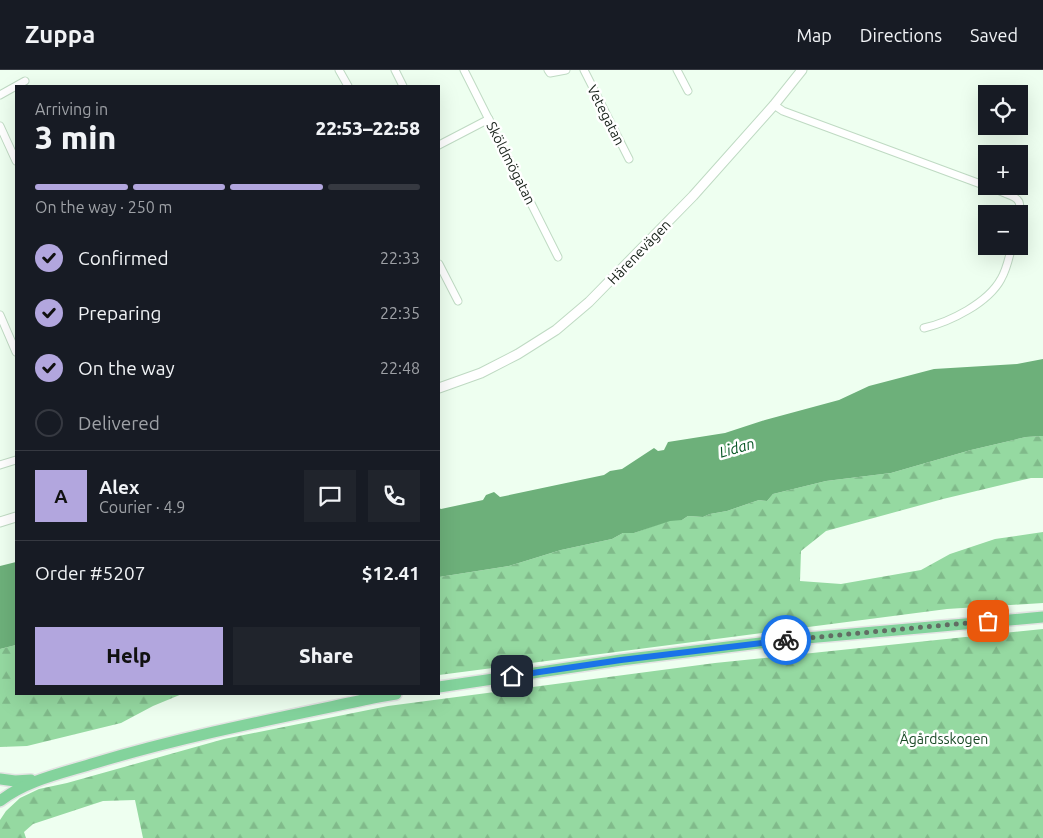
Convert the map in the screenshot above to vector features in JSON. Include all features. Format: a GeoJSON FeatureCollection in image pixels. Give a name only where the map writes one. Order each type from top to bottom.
{"type":"FeatureCollection","features":[{"type":"Feature","properties":{"kind":"main road"},"geometry":{"type":"LineString","coordinates":[[440,687],[621,660],[784,640],[1043,617]]}},
{"type":"Feature","properties":{"kind":"main road"},"geometry":{"type":"LineString","coordinates":[[0,801],[12,792],[41,779],[123,755],[235,727],[387,695]]}},
{"type":"Feature","properties":{"kind":"main road"},"geometry":{"type":"LineString","coordinates":[[0,779],[15,781],[41,779]]}},
{"type":"Feature","properties":{"kind":"street"},"geometry":{"type":"LineString","coordinates":[[339,70],[347,85]]}},
{"type":"Feature","properties":{"kind":"street"},"geometry":{"type":"LineString","coordinates":[[395,70],[402,85]]}},
{"type":"Feature","properties":{"kind":"street","name":"Sköldmögatan"},"geometry":{"type":"LineString","coordinates":[[464,70],[558,257]]}},
{"type":"Feature","properties":{"kind":"street"},"geometry":{"type":"LineString","coordinates":[[549,72],[566,70]]}},
{"type":"Feature","properties":{"kind":"street","name":"Vetegatan"},"geometry":{"type":"LineString","coordinates":[[584,70],[629,160]]}},
{"type":"Feature","properties":{"kind":"street"},"geometry":{"type":"LineString","coordinates":[[677,70],[688,91]]}},
{"type":"Feature","properties":{"kind":"street","name":"Härenevägen"},"geometry":{"type":"LineString","coordinates":[[440,388],[481,373],[518,354],[556,330],[590,302],[694,196],[774,106],[802,70]]}},
{"type":"Feature","properties":{"kind":"street"},"geometry":{"type":"LineString","coordinates":[[18,85],[25,81]]}},
{"type":"Feature","properties":{"kind":"street"},"geometry":{"type":"LineString","coordinates":[[0,95],[15,87]]}},
{"type":"Feature","properties":{"kind":"street"},"geometry":{"type":"LineString","coordinates":[[774,106],[978,183]]}},
{"type":"Feature","properties":{"kind":"street"},"geometry":{"type":"LineString","coordinates":[[440,144],[489,119]]}},
{"type":"Feature","properties":{"kind":"street"},"geometry":{"type":"LineString","coordinates":[[0,126],[15,159]]}},
{"type":"Feature","properties":{"kind":"street"},"geometry":{"type":"LineString","coordinates":[[1011,195],[1016,197],[1020,205]]}},
{"type":"Feature","properties":{"kind":"street"},"geometry":{"type":"LineString","coordinates":[[924,328],[960,316],[994,290],[1002,279],[1010,255]]}},
{"type":"Feature","properties":{"kind":"street"},"geometry":{"type":"LineString","coordinates":[[440,266],[458,301]]}},
{"type":"Feature","properties":{"kind":"street"},"geometry":{"type":"LineString","coordinates":[[0,315],[15,350]]}},
{"type":"Feature","properties":{"kind":"street"},"geometry":{"type":"LineString","coordinates":[[0,465],[15,460]]}},
{"type":"Feature","properties":{"kind":"street"},"geometry":{"type":"LineString","coordinates":[[0,522],[15,517]]}},
{"type":"Feature","properties":{"kind":"green space"},"geometry":{"type":"Polygon","coordinates":[[[1043,436],[1043,478],[1031,478],[943,499],[826,531],[801,551],[800,581],[841,584],[921,570],[950,554],[995,539],[1043,532],[1043,603],[947,609],[440,675],[440,577],[509,566],[561,550],[612,539],[623,533],[634,533],[670,520],[682,520],[688,516],[703,517],[759,500],[767,501],[773,494],[826,481],[891,473],[971,450],[1026,437],[1043,436]]]}},
{"type":"Feature","properties":{"kind":"green space","name":"Ågårdsskogen"},"geometry":{"type":"Polygon","coordinates":[[[1043,629],[1043,838],[143,838],[135,800],[103,801],[33,824],[24,832],[26,838],[0,838],[0,820],[6,811],[20,798],[39,789],[67,783],[224,739],[388,706],[715,663],[1043,629]]]}},
{"type":"Feature","properties":{"kind":"green space"},"geometry":{"type":"Polygon","coordinates":[[[15,645],[15,695],[180,695],[153,706],[121,723],[27,746],[0,747],[0,649],[15,645]]]}},
{"type":"Feature","properties":{"kind":"water","name":"Lidan"},"geometry":{"type":"Polygon","coordinates":[[[1043,359],[1043,436],[1026,437],[971,450],[891,473],[826,481],[773,494],[767,501],[759,500],[703,517],[688,516],[682,520],[670,521],[634,533],[623,533],[612,539],[561,550],[509,566],[440,577],[440,508],[483,500],[486,495],[494,492],[500,497],[604,475],[610,471],[622,469],[654,448],[658,451],[664,450],[668,442],[725,433],[839,400],[869,386],[934,369],[1017,364],[1043,359]]]}},
{"type":"Feature","properties":{"kind":"water"},"geometry":{"type":"Polygon","coordinates":[[[15,562],[15,645],[0,649],[0,566],[15,562]]]}},
{"type":"Feature","properties":{"kind":"way so far"},"geometry":{"type":"LineString","coordinates":[[786,640],[988,621]]}},
{"type":"Feature","properties":{"kind":"route"},"geometry":{"type":"LineString","coordinates":[[512,676],[621,660],[786,640]]}}]}
